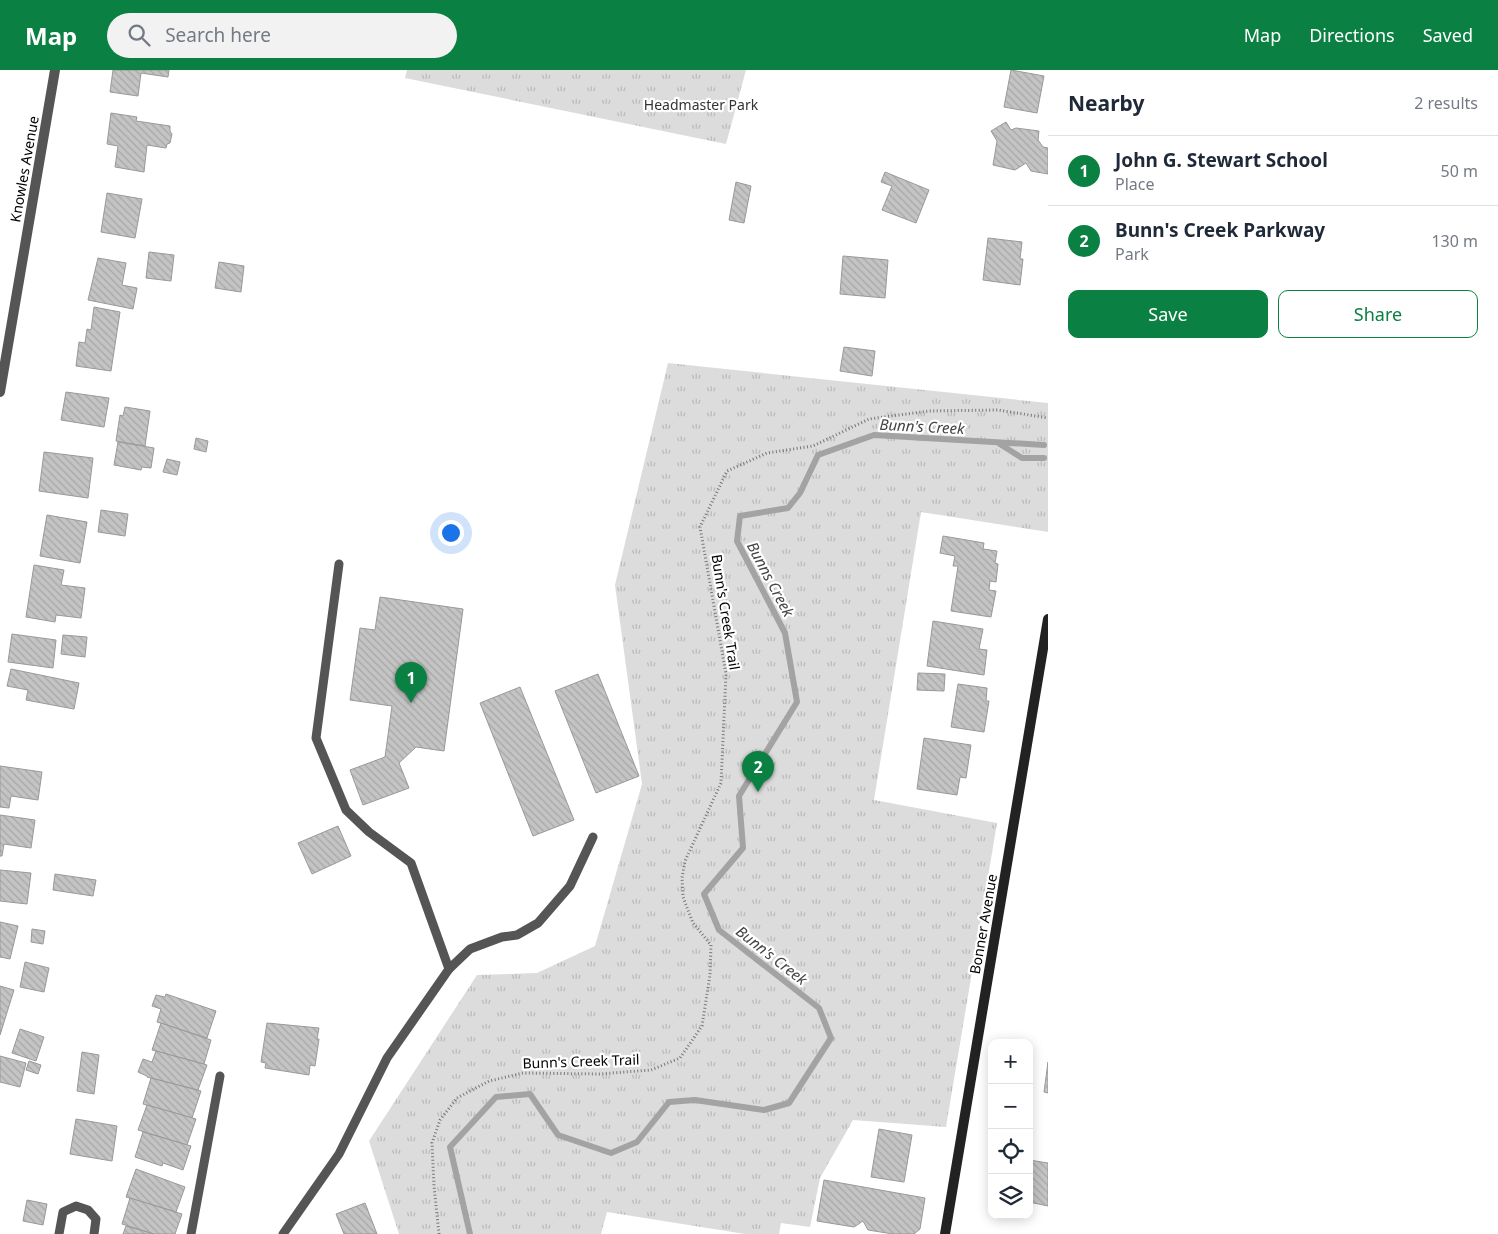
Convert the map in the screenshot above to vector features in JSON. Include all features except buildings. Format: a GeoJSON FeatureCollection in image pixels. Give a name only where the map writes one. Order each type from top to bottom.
{"type":"FeatureCollection","features":[{"type":"Feature","properties":{"kind":"street","name":"Knowles Avenue"},"geometry":{"type":"LineString","coordinates":[[0,392],[55,70]]}},
{"type":"Feature","properties":{"kind":"street","name":"Bonner Avenue"},"geometry":{"type":"LineString","coordinates":[[945,1234],[1048,619]]}},
{"type":"Feature","properties":{"kind":"lane"},"geometry":{"type":"LineString","coordinates":[[339,564],[316,738],[346,810],[369,832],[411,863],[449,969]]}},
{"type":"Feature","properties":{"kind":"lane"},"geometry":{"type":"LineString","coordinates":[[284,1234],[339,1154],[387,1058],[449,969],[470,949],[502,937],[517,935],[538,922],[570,886],[593,837]]}},
{"type":"Feature","properties":{"kind":"lane"},"geometry":{"type":"LineString","coordinates":[[191,1234],[220,1076]]}},
{"type":"Feature","properties":{"kind":"lane"},"geometry":{"type":"LineString","coordinates":[[59,1234],[63,1212],[76,1206],[88,1210],[96,1219],[94,1234]]}},
{"type":"Feature","properties":{"kind":"path","name":"Bunn's Creek Trail"},"geometry":{"type":"LineString","coordinates":[[439,1234],[432,1143],[440,1120],[457,1098],[489,1081],[523,1073],[599,1074],[651,1070],[680,1058],[702,1026],[710,974],[711,945],[693,923],[683,897],[682,878],[685,861],[721,783],[726,674],[700,527],[727,470],[767,453],[813,446],[869,419],[939,411],[998,410],[1048,418]]}},
{"type":"Feature","properties":{"kind":"green space","name":"Headmaster Park"},"geometry":{"type":"Polygon","coordinates":[[[407,70],[746,70],[726,144],[405,78],[407,70]]]}},
{"type":"Feature","properties":{"kind":"green space"},"geometry":{"type":"Polygon","coordinates":[[[668,363],[1048,403],[1048,532],[921,512],[874,800],[997,823],[946,1127],[853,1120],[820,1178],[810,1227],[781,1223],[779,1234],[745,1234],[607,1212],[601,1234],[399,1234],[369,1141],[477,975],[537,973],[595,946],[642,784],[615,585],[668,363]]]}},
{"type":"Feature","properties":{"kind":"waterway","name":"Bunn's Creek"},"geometry":{"type":"LineString","coordinates":[[470,1234],[450,1147],[496,1097],[530,1094],[558,1135],[611,1153],[637,1142],[669,1102],[695,1100],[764,1110],[789,1103],[831,1038],[819,1008],[719,930],[704,894],[743,848],[739,796],[797,702],[785,633],[737,541],[740,516],[788,508],[800,493],[818,455],[874,435],[1044,445]]}},
{"type":"Feature","properties":{"kind":"waterway"},"geometry":{"type":"LineString","coordinates":[[1000,444],[1022,458],[1044,458]]}},
{"type":"Feature","properties":{"kind":"place","name":"John G. Stewart School"},"geometry":{"type":"Point","coordinates":[411,703]}},
{"type":"Feature","properties":{"kind":"place","name":"Bunn's Creek Parkway"},"geometry":{"type":"Point","coordinates":[758,792]}},
{"type":"Feature","properties":{"kind":"water label","name":"Bunns Creek"},"geometry":{"type":"Point","coordinates":[771,579]}}]}
